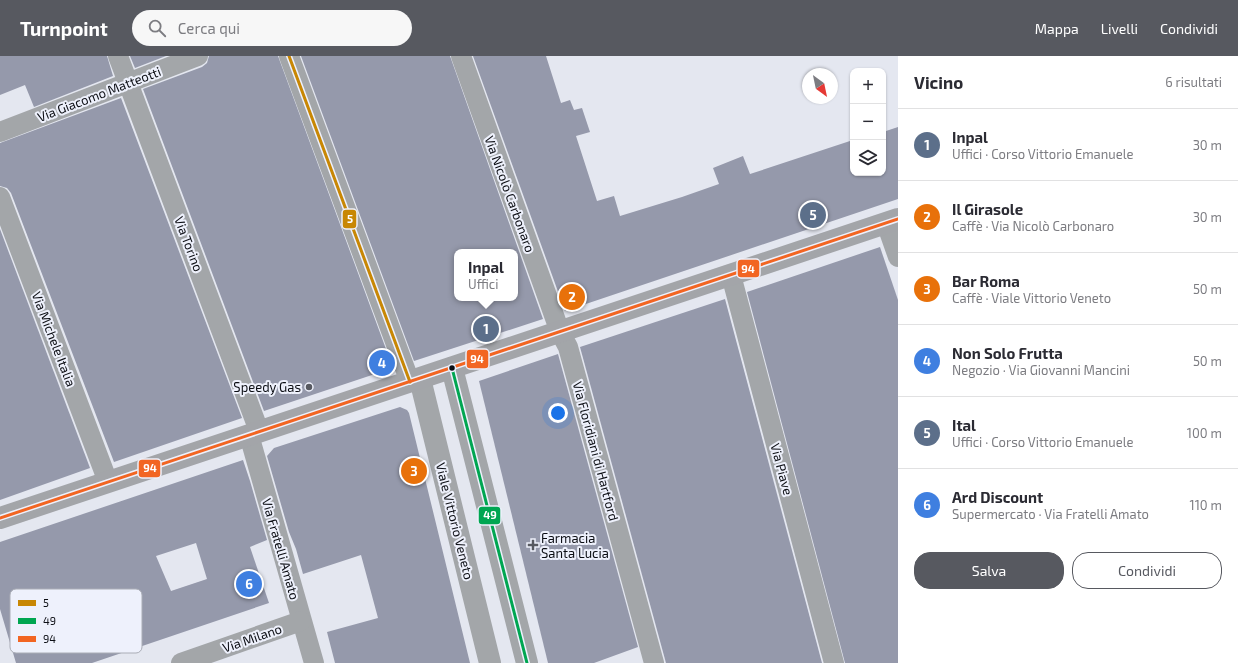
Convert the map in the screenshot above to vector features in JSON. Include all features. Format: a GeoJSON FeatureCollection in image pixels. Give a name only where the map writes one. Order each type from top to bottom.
{"type":"FeatureCollection","features":[{"type":"Feature","properties":{"kind":"main road"},"geometry":{"type":"LineString","coordinates":[[0,518],[892,221]]}},
{"type":"Feature","properties":{"kind":"street","name":"Via Torino"},"geometry":{"type":"LineString","coordinates":[[118,56],[254,433]]}},
{"type":"Feature","properties":{"kind":"street","name":"Via Giacomo Matteotti"},"geometry":{"type":"LineString","coordinates":[[0,132],[198,56]]}},
{"type":"Feature","properties":{"kind":"street"},"geometry":{"type":"LineString","coordinates":[[289,56],[415,380]]}},
{"type":"Feature","properties":{"kind":"street","name":"Via Nicolò Carbonaro"},"geometry":{"type":"LineString","coordinates":[[461,56],[560,332]]}},
{"type":"Feature","properties":{"kind":"street","name":"Via Michele Italia"},"geometry":{"type":"LineString","coordinates":[[0,197],[108,482]]}},
{"type":"Feature","properties":{"kind":"street"},"geometry":{"type":"LineString","coordinates":[[892,221],[898,257]]}},
{"type":"Feature","properties":{"kind":"street","name":"Via Piave"},"geometry":{"type":"LineString","coordinates":[[731,275],[834,663]]}},
{"type":"Feature","properties":{"kind":"street","name":"Via Floridiani di Hartford"},"geometry":{"type":"LineString","coordinates":[[560,332],[568,347],[654,663]]}},
{"type":"Feature","properties":{"kind":"street"},"geometry":{"type":"LineString","coordinates":[[452,368],[527,663]]}},
{"type":"Feature","properties":{"kind":"street","name":"Viale Vittorio Veneto"},"geometry":{"type":"LineString","coordinates":[[415,380],[490,663]]}},
{"type":"Feature","properties":{"kind":"street","name":"Via Fratelli Amato"},"geometry":{"type":"LineString","coordinates":[[254,433],[301,621],[314,663]]}},
{"type":"Feature","properties":{"kind":"street","name":"Via Milano"},"geometry":{"type":"LineString","coordinates":[[180,663],[301,621]]}},
{"type":"Feature","properties":{"kind":"building"},"geometry":{"type":"Polygon","coordinates":[[[0,56],[107,56],[113,76],[34,107],[25,85],[0,95],[0,56]]]}},
{"type":"Feature","properties":{"kind":"building"},"geometry":{"type":"Polygon","coordinates":[[[130,56],[166,56],[135,68],[130,56]]]}},
{"type":"Feature","properties":{"kind":"building"},"geometry":{"type":"Polygon","coordinates":[[[209,56],[278,56],[393,368],[264,411],[143,89],[202,67],[207,63],[209,56]]]}},
{"type":"Feature","properties":{"kind":"building"},"geometry":{"type":"Polygon","coordinates":[[[301,56],[450,56],[543,319],[414,361],[301,56]]]}},
{"type":"Feature","properties":{"kind":"building"},"geometry":{"type":"Polygon","coordinates":[[[473,56],[546,56],[561,103],[570,100],[574,110],[582,108],[590,132],[576,136],[597,201],[614,196],[620,216],[719,184],[713,168],[743,156],[750,174],[850,141],[850,176],[886,176],[886,131],[898,127],[898,199],[565,311],[473,56]]]}},
{"type":"Feature","properties":{"kind":"building"},"geometry":{"type":"Polygon","coordinates":[[[121,98],[242,418],[114,462],[11,193],[7,188],[0,186],[0,143],[121,98]]]}},
{"type":"Feature","properties":{"kind":"building"},"geometry":{"type":"Polygon","coordinates":[[[0,229],[90,468],[0,500],[0,229]]]}},
{"type":"Feature","properties":{"kind":"building"},"geometry":{"type":"Polygon","coordinates":[[[880,247],[898,300],[898,663],[845,663],[747,292],[880,247]]]}},
{"type":"Feature","properties":{"kind":"building"},"geometry":{"type":"Polygon","coordinates":[[[725,299],[822,663],[666,663],[580,347],[725,299]]]}},
{"type":"Feature","properties":{"kind":"building"},"geometry":{"type":"Polygon","coordinates":[[[558,354],[638,647],[594,663],[548,663],[479,381],[558,354]]]}},
{"type":"Feature","properties":{"kind":"building"},"geometry":{"type":"Polygon","coordinates":[[[400,407],[407,410],[409,413],[470,663],[335,663],[327,632],[378,618],[361,555],[303,574],[267,456],[274,448],[400,407]]]}},
{"type":"Feature","properties":{"kind":"building"},"geometry":{"type":"Polygon","coordinates":[[[243,460],[267,540],[250,547],[269,603],[142,646],[142,589],[10,589],[10,643],[0,609],[0,542],[243,460]],[[196,543],[156,556],[171,591],[207,579],[196,543]]]}},
{"type":"Feature","properties":{"kind":"building"},"geometry":{"type":"Polygon","coordinates":[[[13,653],[122,653],[92,663],[16,663],[13,653]]]}},
{"type":"Feature","properties":{"kind":"transit line","name":"5"},"geometry":{"type":"LineString","coordinates":[[289,56],[410,382]]}},
{"type":"Feature","properties":{"kind":"transit line","name":"94"},"geometry":{"type":"LineString","coordinates":[[0,518],[898,219]]}},
{"type":"Feature","properties":{"kind":"transit line","name":"49"},"geometry":{"type":"LineString","coordinates":[[452,368],[527,663]]}},
{"type":"Feature","properties":{"kind":"place","name":"Ital"},"geometry":{"type":"Point","coordinates":[813,215]}},
{"type":"Feature","properties":{"kind":"place","name":"Il Girasole"},"geometry":{"type":"Point","coordinates":[572,297]}},
{"type":"Feature","properties":{"kind":"place","name":"Inpal"},"geometry":{"type":"Point","coordinates":[486,329]}},
{"type":"Feature","properties":{"kind":"place","name":"Non Solo Frutta"},"geometry":{"type":"Point","coordinates":[382,363]}},
{"type":"Feature","properties":{"kind":"place","name":"Speedy Gas"},"geometry":{"type":"Point","coordinates":[309,387]}},
{"type":"Feature","properties":{"kind":"place","name":"Bar Roma"},"geometry":{"type":"Point","coordinates":[414,471]}},
{"type":"Feature","properties":{"kind":"place","name":"Farmacia Santa Lucia"},"geometry":{"type":"Point","coordinates":[533,545]}},
{"type":"Feature","properties":{"kind":"place","name":"Ard Discount"},"geometry":{"type":"Point","coordinates":[249,584]}}]}
